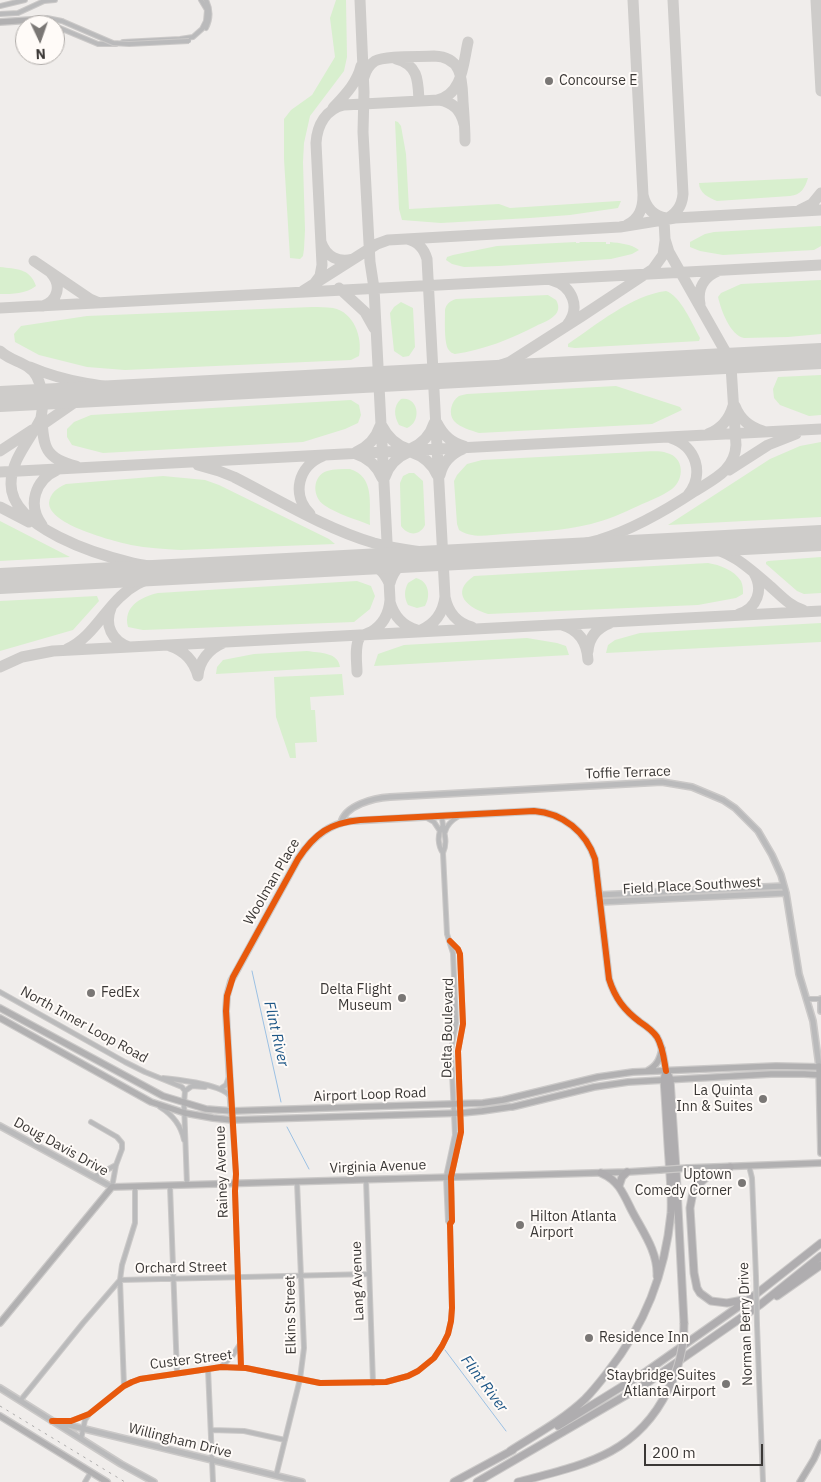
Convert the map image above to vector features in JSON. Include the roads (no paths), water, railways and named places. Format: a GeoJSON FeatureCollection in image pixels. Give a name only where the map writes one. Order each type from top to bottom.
{"type":"FeatureCollection","features":[{"type":"Feature","properties":{"kind":"highway"},"geometry":{"type":"LineString","coordinates":[[518,1482],[578,1466],[596,1460],[615,1450],[648,1420],[664,1398],[675,1374],[681,1356],[684,1323],[676,1169],[666,1071]]}},
{"type":"Feature","properties":{"kind":"highway"},"geometry":{"type":"LineString","coordinates":[[510,1451],[559,1420],[584,1400],[634,1337],[647,1309],[657,1282],[665,1250],[671,1212],[667,1080]]}},
{"type":"Feature","properties":{"kind":"highway"},"geometry":{"type":"LineString","coordinates":[[730,1167],[708,1176],[698,1184],[693,1192],[690,1208],[694,1273],[700,1293],[711,1301],[727,1303],[748,1299]]}},
{"type":"Feature","properties":{"kind":"highway"},"geometry":{"type":"LineString","coordinates":[[619,1186],[622,1177],[627,1172]]}},
{"type":"Feature","properties":{"kind":"highway"},"geometry":{"type":"LineString","coordinates":[[601,1173],[610,1177],[619,1186],[653,1250],[657,1282]]}},
{"type":"Feature","properties":{"kind":"highway"},"geometry":{"type":"LineString","coordinates":[[454,1482],[546,1433],[648,1371],[748,1299],[821,1243]]}},
{"type":"Feature","properties":{"kind":"highway"},"geometry":{"type":"LineString","coordinates":[[478,1482],[647,1383],[761,1304],[821,1256]]}},
{"type":"Feature","properties":{"kind":"highway"},"geometry":{"type":"LineString","coordinates":[[761,1304],[775,1298],[821,1265]]}},
{"type":"Feature","properties":{"kind":"main road"},"geometry":{"type":"LineString","coordinates":[[0,22],[15,21]]}},
{"type":"Feature","properties":{"kind":"main road","name":"Airport Loop Road"},"geometry":{"type":"LineString","coordinates":[[0,1008],[163,1096],[206,1109],[232,1111],[453,1105],[503,1100],[613,1074],[776,1066],[820,1067]]}},
{"type":"Feature","properties":{"kind":"main road","name":"Airport Loop Road"},"geometry":{"type":"LineString","coordinates":[[0,1018],[151,1102],[185,1113],[232,1120],[482,1112],[609,1084],[770,1074],[820,1075]]}},
{"type":"Feature","properties":{"kind":"main road"},"geometry":{"type":"LineString","coordinates":[[645,1072],[656,1066],[662,1049]]}},
{"type":"Feature","properties":{"kind":"main road","name":"Toffie Terrace"},"geometry":{"type":"LineString","coordinates":[[820,1067],[821,1153]]}},
{"type":"Feature","properties":{"kind":"main road","name":"Virginia Avenue"},"geometry":{"type":"LineString","coordinates":[[112,1187],[601,1173],[821,1163]]}},
{"type":"Feature","properties":{"kind":"main road"},"geometry":{"type":"LineString","coordinates":[[0,1323],[112,1187]]}},
{"type":"Feature","properties":{"kind":"main road"},"geometry":{"type":"LineString","coordinates":[[0,1416],[108,1482]]}},
{"type":"Feature","properties":{"kind":"main road"},"geometry":{"type":"LineString","coordinates":[[800,1482],[821,1443]]}},
{"type":"Feature","properties":{"kind":"street"},"geometry":{"type":"LineString","coordinates":[[0,6],[25,0]]}},
{"type":"Feature","properties":{"kind":"street"},"geometry":{"type":"LineString","coordinates":[[0,14],[18,13],[41,2],[55,0]]}},
{"type":"Feature","properties":{"kind":"street"},"geometry":{"type":"LineString","coordinates":[[65,30],[95,43],[106,45],[190,38],[201,31],[206,21],[207,10],[201,0]]}},
{"type":"Feature","properties":{"kind":"street"},"geometry":{"type":"LineString","coordinates":[[65,22],[107,41],[117,43],[189,41],[199,36],[208,26],[210,14],[206,0]]}},
{"type":"Feature","properties":{"kind":"street","name":"Toffie Terrace"},"geometry":{"type":"LineString","coordinates":[[341,822],[343,817],[356,806],[383,797],[662,782],[692,787],[723,800],[744,816],[758,831],[778,865],[786,893],[797,965],[813,1021],[820,1067]]}},
{"type":"Feature","properties":{"kind":"street","name":"Woolman Place"},"geometry":{"type":"LineString","coordinates":[[233,977],[305,848],[323,831],[341,822],[360,820],[542,812],[559,817],[569,823],[584,836],[593,852],[613,991],[624,1009],[652,1031],[662,1049]]}},
{"type":"Feature","properties":{"kind":"street"},"geometry":{"type":"LineString","coordinates":[[423,817],[434,822],[445,832],[450,822],[461,815]]}},
{"type":"Feature","properties":{"kind":"street","name":"Delta Boulevard"},"geometry":{"type":"LineString","coordinates":[[442,816],[439,847],[443,853]]}},
{"type":"Feature","properties":{"kind":"street","name":"Delta Boulevard"},"geometry":{"type":"LineString","coordinates":[[445,832],[446,847],[443,853],[447,934],[453,953],[456,1023],[450,1050],[455,1135],[449,1177]]}},
{"type":"Feature","properties":{"kind":"street","name":"Field Place Southwest"},"geometry":{"type":"LineString","coordinates":[[600,902],[706,897],[784,886]]}},
{"type":"Feature","properties":{"kind":"street"},"geometry":{"type":"LineString","coordinates":[[706,890],[706,897]]}},
{"type":"Feature","properties":{"kind":"street","name":"Field Place Southwest"},"geometry":{"type":"LineString","coordinates":[[599,895],[706,890],[786,893]]}},
{"type":"Feature","properties":{"kind":"street"},"geometry":{"type":"LineString","coordinates":[[662,892],[663,899]]}},
{"type":"Feature","properties":{"kind":"street","name":"Delta Boulevard"},"geometry":{"type":"LineString","coordinates":[[449,1177],[460,1141],[461,1113],[458,1051],[463,1024],[460,954],[450,941]]}},
{"type":"Feature","properties":{"kind":"street","name":"Rainey Avenue"},"geometry":{"type":"LineString","coordinates":[[233,977],[228,991],[226,1006],[236,1184],[241,1367]]}},
{"type":"Feature","properties":{"kind":"street","name":"North Inner Loop Road"},"geometry":{"type":"LineString","coordinates":[[0,992],[125,1062],[182,1087],[185,1091]]}},
{"type":"Feature","properties":{"kind":"street"},"geometry":{"type":"LineString","coordinates":[[806,1000],[821,999],[821,1011]]}},
{"type":"Feature","properties":{"kind":"street"},"geometry":{"type":"LineString","coordinates":[[662,1049],[666,1071]]}},
{"type":"Feature","properties":{"kind":"street"},"geometry":{"type":"LineString","coordinates":[[220,1089],[226,1085],[230,1075]]}},
{"type":"Feature","properties":{"kind":"street","name":"North Inner Loop Road"},"geometry":{"type":"LineString","coordinates":[[159,1077],[186,1080],[220,1089]]}},
{"type":"Feature","properties":{"kind":"street"},"geometry":{"type":"LineString","coordinates":[[187,1185],[185,1091],[192,1086],[220,1089],[226,1092],[232,1102]]}},
{"type":"Feature","properties":{"kind":"street","name":"Airport Loop Road"},"geometry":{"type":"LineString","coordinates":[[151,1102],[167,1112],[176,1121],[182,1133],[186,1149]]}},
{"type":"Feature","properties":{"kind":"street"},"geometry":{"type":"LineString","coordinates":[[91,1122],[117,1137],[122,1143],[112,1187]]}},
{"type":"Feature","properties":{"kind":"street","name":"Doug Davis Drive"},"geometry":{"type":"LineString","coordinates":[[0,1126],[112,1187]]}},
{"type":"Feature","properties":{"kind":"street"},"geometry":{"type":"LineString","coordinates":[[93,1178],[116,1165]]}},
{"type":"Feature","properties":{"kind":"street","name":"Norman Berry Drive"},"geometry":{"type":"LineString","coordinates":[[749,1166],[752,1178],[763,1482]]}},
{"type":"Feature","properties":{"kind":"street","name":"Custer Street"},"geometry":{"type":"LineString","coordinates":[[52,1421],[71,1421],[89,1414],[124,1386],[140,1379],[177,1373],[221,1367],[241,1367],[320,1383],[373,1383],[392,1381],[408,1376],[428,1364],[442,1346],[450,1328],[452,1308],[450,1224],[452,1221],[449,1177]]}},
{"type":"Feature","properties":{"kind":"street","name":"Lang Avenue"},"geometry":{"type":"LineString","coordinates":[[366,1179],[373,1383]]}},
{"type":"Feature","properties":{"kind":"street","name":"Elkins Street"},"geometry":{"type":"LineString","coordinates":[[276,1476],[300,1379],[304,1348],[297,1182]]}},
{"type":"Feature","properties":{"kind":"street"},"geometry":{"type":"LineString","coordinates":[[170,1186],[177,1373]]}},
{"type":"Feature","properties":{"kind":"street"},"geometry":{"type":"LineString","coordinates":[[124,1386],[120,1280],[122,1264],[134,1223],[135,1187]]}},
{"type":"Feature","properties":{"kind":"street","name":"Orchard Street"},"geometry":{"type":"LineString","coordinates":[[20,1401],[120,1280],[369,1274]]}},
{"type":"Feature","properties":{"kind":"street"},"geometry":{"type":"LineString","coordinates":[[221,1367],[233,1356],[240,1344]]}},
{"type":"Feature","properties":{"kind":"street"},"geometry":{"type":"LineString","coordinates":[[208,1369],[213,1482]]}},
{"type":"Feature","properties":{"kind":"street"},"geometry":{"type":"LineString","coordinates":[[0,1388],[80,1439],[154,1482]]}},
{"type":"Feature","properties":{"kind":"street"},"geometry":{"type":"LineString","coordinates":[[80,1439],[89,1414]]}},
{"type":"Feature","properties":{"kind":"street","name":"Willingham Drive"},"geometry":{"type":"LineString","coordinates":[[52,1421],[302,1482]]}},
{"type":"Feature","properties":{"kind":"street"},"geometry":{"type":"LineString","coordinates":[[211,1430],[244,1430],[285,1440]]}},
{"type":"Feature","properties":{"kind":"street"},"geometry":{"type":"LineString","coordinates":[[85,1482],[91,1472]]}},
{"type":"Feature","properties":{"kind":"waterway","name":"Flint River"},"geometry":{"type":"LineString","coordinates":[[252,971],[281,1102]]}},
{"type":"Feature","properties":{"kind":"waterway","name":"Flint River"},"geometry":{"type":"LineString","coordinates":[[287,1127],[309,1169]]}},
{"type":"Feature","properties":{"kind":"waterway","name":"Flint River"},"geometry":{"type":"LineString","coordinates":[[445,1350],[506,1431]]}},
{"type":"Feature","properties":{"kind":"railway"},"geometry":{"type":"LineString","coordinates":[[0,1406],[125,1482]]}},
{"type":"Feature","properties":{"kind":"place","name":"Concourse E"},"geometry":{"type":"Point","coordinates":[549,81]}},
{"type":"Feature","properties":{"kind":"place","name":"FedEx"},"geometry":{"type":"Point","coordinates":[91,993]}},
{"type":"Feature","properties":{"kind":"place","name":"Delta Flight Museum"},"geometry":{"type":"Point","coordinates":[402,998]}},
{"type":"Feature","properties":{"kind":"place","name":"La Quinta Inn & Suites"},"geometry":{"type":"Point","coordinates":[763,1099]}},
{"type":"Feature","properties":{"kind":"place","name":"Uptown Comedy Corner"},"geometry":{"type":"Point","coordinates":[742,1183]}},
{"type":"Feature","properties":{"kind":"place","name":"Hilton Atlanta Airport"},"geometry":{"type":"Point","coordinates":[520,1225]}},
{"type":"Feature","properties":{"kind":"place","name":"Residence Inn"},"geometry":{"type":"Point","coordinates":[589,1338]}},
{"type":"Feature","properties":{"kind":"place","name":"Staybridge Suites Atlanta Airport"},"geometry":{"type":"Point","coordinates":[726,1384]}}]}
